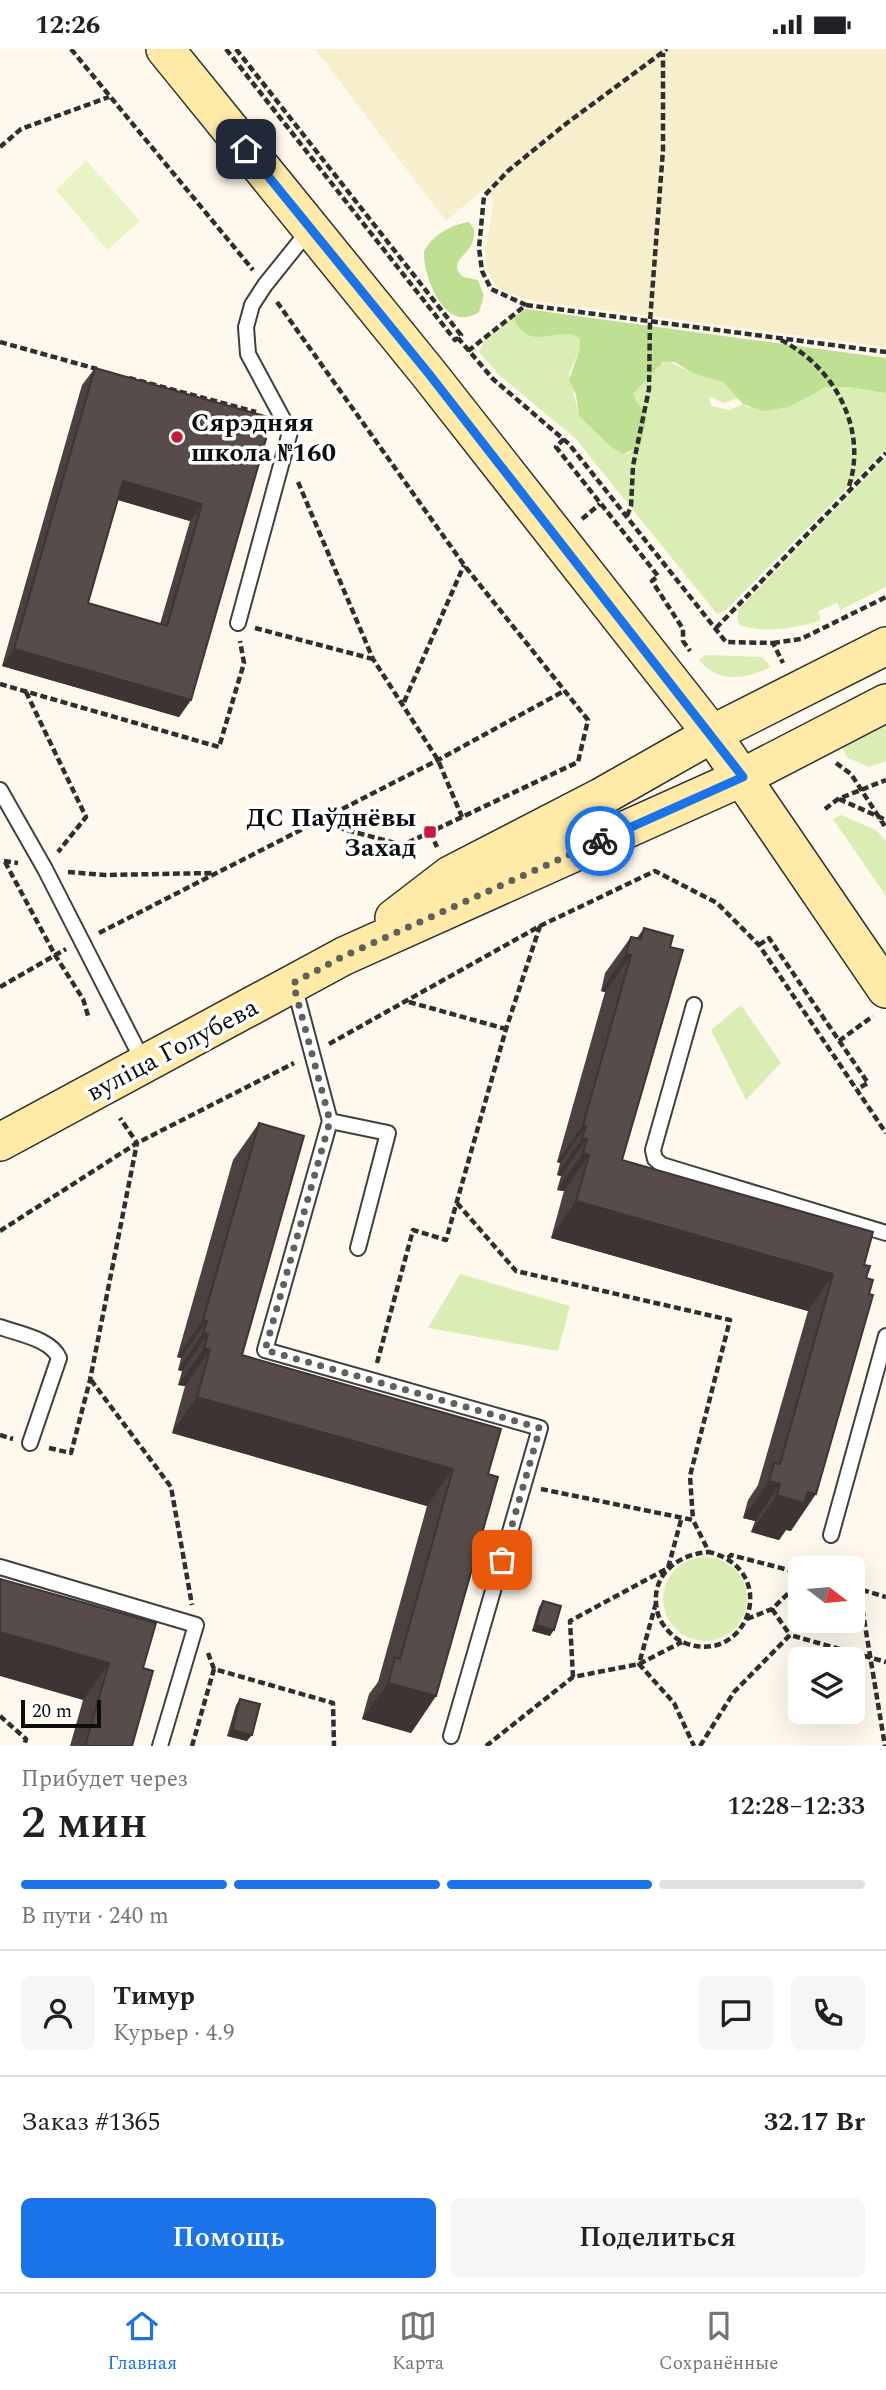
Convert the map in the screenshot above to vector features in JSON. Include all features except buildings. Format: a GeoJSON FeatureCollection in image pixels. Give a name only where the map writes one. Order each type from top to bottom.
{"type":"FeatureCollection","features":[{"type":"Feature","properties":{"kind":"main road"},"geometry":{"type":"LineString","coordinates":[[165,49],[712,734],[743,777],[881,1001]]}},
{"type":"Feature","properties":{"kind":"main road","name":"вуліца Голубева"},"geometry":{"type":"LineString","coordinates":[[344,956],[450,875],[601,797],[712,734],[886,646]]}},
{"type":"Feature","properties":{"kind":"main road","name":"вуліца Голубева"},"geometry":{"type":"LineString","coordinates":[[0,1142],[344,956],[743,777],[886,703]]}},
{"type":"Feature","properties":{"kind":"lane"},"geometry":{"type":"LineString","coordinates":[[237,623],[290,432],[248,354],[246,327],[252,305],[265,285],[310,229]]}},
{"type":"Feature","properties":{"kind":"lane"},"geometry":{"type":"LineString","coordinates":[[0,790],[45,869],[144,1063]]}},
{"type":"Feature","properties":{"kind":"lane"},"geometry":{"type":"LineString","coordinates":[[293,983],[330,1121],[265,1350],[540,1428],[452,1736]]}},
{"type":"Feature","properties":{"kind":"lane"},"geometry":{"type":"LineString","coordinates":[[694,1005],[653,1150],[655,1159],[662,1165],[886,1233]]}},
{"type":"Feature","properties":{"kind":"lane"},"geometry":{"type":"LineString","coordinates":[[330,1121],[388,1133],[358,1248]]}},
{"type":"Feature","properties":{"kind":"lane"},"geometry":{"type":"LineString","coordinates":[[0,1327],[47,1344],[55,1350],[59,1358],[30,1443]]}},
{"type":"Feature","properties":{"kind":"lane"},"geometry":{"type":"LineString","coordinates":[[831,1535],[886,1336]]}},
{"type":"Feature","properties":{"kind":"lane"},"geometry":{"type":"LineString","coordinates":[[0,1567],[196,1625],[160,1746]]}},
{"type":"Feature","properties":{"kind":"path"},"geometry":{"type":"LineString","coordinates":[[71,49],[265,285],[464,565],[588,720],[578,762],[403,845],[316,822]]}},
{"type":"Feature","properties":{"kind":"path"},"geometry":{"type":"LineString","coordinates":[[226,49],[455,340],[458,338]]}},
{"type":"Feature","properties":{"kind":"path"},"geometry":{"type":"LineString","coordinates":[[236,49],[461,335],[458,338]]}},
{"type":"Feature","properties":{"kind":"path"},"geometry":{"type":"LineString","coordinates":[[665,51],[567,123],[509,170],[484,197],[479,248],[482,271],[491,289],[526,305],[886,352]]}},
{"type":"Feature","properties":{"kind":"path"},"geometry":{"type":"LineString","coordinates":[[627,516],[631,506],[633,466],[649,389],[650,321],[663,151],[665,51]]}},
{"type":"Feature","properties":{"kind":"path"},"geometry":{"type":"LineString","coordinates":[[0,147],[21,129],[109,97]]}},
{"type":"Feature","properties":{"kind":"path"},"geometry":{"type":"LineString","coordinates":[[468,351],[526,305]]}},
{"type":"Feature","properties":{"kind":"path"},"geometry":{"type":"LineString","coordinates":[[458,338],[496,382],[565,439],[726,642],[773,643],[801,639],[886,597]]}},
{"type":"Feature","properties":{"kind":"path"},"geometry":{"type":"LineString","coordinates":[[778,338],[798,348],[817,364],[851,421],[855,432],[856,465],[847,493]]}},
{"type":"Feature","properties":{"kind":"path"},"geometry":{"type":"LineString","coordinates":[[0,342],[107,372]]}},
{"type":"Feature","properties":{"kind":"path"},"geometry":{"type":"LineString","coordinates":[[120,375],[281,419]]}},
{"type":"Feature","properties":{"kind":"path"},"geometry":{"type":"LineString","coordinates":[[565,439],[556,447],[658,576],[652,581],[683,629],[683,641],[690,651]]}},
{"type":"Feature","properties":{"kind":"path"},"geometry":{"type":"LineString","coordinates":[[285,452],[373,659],[404,703],[438,760],[462,817]]}},
{"type":"Feature","properties":{"kind":"path"},"geometry":{"type":"LineString","coordinates":[[716,628],[886,453]]}},
{"type":"Feature","properties":{"kind":"path"},"geometry":{"type":"LineString","coordinates":[[404,703],[464,565]]}},
{"type":"Feature","properties":{"kind":"path"},"geometry":{"type":"LineString","coordinates":[[0,684],[219,747],[244,663],[237,623],[373,659]]}},
{"type":"Feature","properties":{"kind":"path"},"geometry":{"type":"LineString","coordinates":[[773,643],[783,663]]}},
{"type":"Feature","properties":{"kind":"path"},"geometry":{"type":"LineString","coordinates":[[25,691],[86,817],[45,869]]}},
{"type":"Feature","properties":{"kind":"path"},"geometry":{"type":"LineString","coordinates":[[0,987],[55,955],[438,760],[564,691]]}},
{"type":"Feature","properties":{"kind":"path"},"geometry":{"type":"LineString","coordinates":[[832,756],[838,767],[850,774],[886,828]]}},
{"type":"Feature","properties":{"kind":"path"},"geometry":{"type":"LineString","coordinates":[[825,809],[838,799],[886,780]]}},
{"type":"Feature","properties":{"kind":"path"},"geometry":{"type":"LineString","coordinates":[[838,799],[886,820]]}},
{"type":"Feature","properties":{"kind":"path"},"geometry":{"type":"LineString","coordinates":[[89,1019],[83,999],[55,955],[4,861],[45,869],[105,875],[217,873]]}},
{"type":"Feature","properties":{"kind":"path"},"geometry":{"type":"LineString","coordinates":[[655,871],[717,903],[759,945],[886,1133]]}},
{"type":"Feature","properties":{"kind":"path"},"geometry":{"type":"LineString","coordinates":[[372,1380],[413,1230],[446,1240],[506,1029],[540,926]]}},
{"type":"Feature","properties":{"kind":"path"},"geometry":{"type":"LineString","coordinates":[[759,945],[769,938],[868,1083],[857,1089]]}},
{"type":"Feature","properties":{"kind":"path"},"geometry":{"type":"LineString","coordinates":[[839,1041],[881,1001]]}},
{"type":"Feature","properties":{"kind":"path"},"geometry":{"type":"LineString","coordinates":[[408,1002],[506,1029]]}},
{"type":"Feature","properties":{"kind":"path"},"geometry":{"type":"LineString","coordinates":[[0,1435],[71,1454],[90,1380],[137,1143],[120,1118]]}},
{"type":"Feature","properties":{"kind":"path"},"geometry":{"type":"LineString","coordinates":[[456,1202],[516,1271],[730,1320],[690,1476],[693,1520],[709,1552]]}},
{"type":"Feature","properties":{"kind":"path"},"geometry":{"type":"LineString","coordinates":[[90,1380],[171,1487],[196,1625],[214,1669],[192,1746]]}},
{"type":"Feature","properties":{"kind":"path"},"geometry":{"type":"LineString","coordinates":[[524,1485],[681,1520],[693,1520]]}},
{"type":"Feature","properties":{"kind":"path"},"geometry":{"type":"LineString","coordinates":[[639,1664],[659,1582],[668,1568],[681,1520]]}},
{"type":"Feature","properties":{"kind":"path"},"geometry":{"type":"LineString","coordinates":[[573,1677],[570,1621],[668,1568],[681,1557],[709,1552],[728,1558],[741,1570],[749,1585],[751,1603],[747,1619],[729,1640],[708,1647],[682,1642],[668,1631],[660,1618],[656,1602]]}},
{"type":"Feature","properties":{"kind":"path"},"geometry":{"type":"LineString","coordinates":[[728,1558],[731,1555],[788,1570]]}},
{"type":"Feature","properties":{"kind":"path"},"geometry":{"type":"LineString","coordinates":[[865,1591],[886,1597]]}},
{"type":"Feature","properties":{"kind":"path"},"geometry":{"type":"LineString","coordinates":[[747,1619],[772,1609],[788,1594]]}},
{"type":"Feature","properties":{"kind":"path"},"geometry":{"type":"LineString","coordinates":[[772,1609],[790,1635],[886,1662]]}},
{"type":"Feature","properties":{"kind":"path"},"geometry":{"type":"LineString","coordinates":[[865,1624],[886,1746]]}},
{"type":"Feature","properties":{"kind":"path"},"geometry":{"type":"LineString","coordinates":[[700,1746],[734,1692],[790,1635]]}},
{"type":"Feature","properties":{"kind":"path"},"geometry":{"type":"LineString","coordinates":[[486,1746],[573,1677],[639,1664],[682,1642]]}},
{"type":"Feature","properties":{"kind":"path"},"geometry":{"type":"LineString","coordinates":[[639,1664],[674,1703],[694,1746]]}},
{"type":"Feature","properties":{"kind":"path"},"geometry":{"type":"LineString","coordinates":[[214,1669],[332,1703],[334,1746]]}},
{"type":"Feature","properties":{"kind":"path"},"geometry":{"type":"LineString","coordinates":[[0,1716],[26,1739],[24,1746]]}},
{"type":"Feature","properties":{"kind":"shaded area"},"geometry":{"type":"Polygon","coordinates":[[[315,49],[886,49],[886,347],[535,301],[505,292],[496,286],[487,270],[485,249],[494,201],[485,188],[446,221],[315,49]]]}},
{"type":"Feature","properties":{"kind":"green space"},"geometry":{"type":"Polygon","coordinates":[[[86,160],[140,221],[107,250],[56,190],[86,160]]]}},
{"type":"Feature","properties":{"kind":"green space"},"geometry":{"type":"Polygon","coordinates":[[[469,222],[474,229],[473,241],[457,268],[463,277],[478,280],[484,296],[479,312],[467,317],[456,316],[439,300],[428,276],[424,252],[431,241],[443,232],[469,222]]]}},
{"type":"Feature","properties":{"kind":"green space"},"geometry":{"type":"Polygon","coordinates":[[[526,309],[886,358],[886,393],[848,387],[826,387],[789,407],[763,411],[743,404],[723,382],[692,373],[675,362],[663,362],[633,394],[647,419],[640,447],[623,454],[611,447],[579,416],[576,395],[569,380],[580,348],[579,338],[561,334],[544,337],[528,335],[513,318],[526,309]]]}},
{"type":"Feature","properties":{"kind":"green space"},"geometry":{"type":"Polygon","coordinates":[[[513,318],[515,322],[579,337],[580,348],[569,374],[579,416],[611,447],[627,454],[640,447],[638,402],[633,394],[657,366],[668,361],[692,373],[723,382],[738,398],[724,403],[709,396],[711,406],[730,410],[743,404],[747,407],[789,407],[826,387],[848,387],[886,393],[886,449],[726,610],[717,614],[575,438],[500,376],[479,352],[486,337],[513,318]]]}},
{"type":"Feature","properties":{"kind":"green space"},"geometry":{"type":"Polygon","coordinates":[[[886,457],[886,587],[840,610],[837,603],[818,611],[821,620],[812,623],[770,629],[740,625],[737,619],[738,610],[886,457]]]}},
{"type":"Feature","properties":{"kind":"green space"},"geometry":{"type":"Polygon","coordinates":[[[706,655],[762,657],[771,667],[742,676],[724,676],[707,668],[699,660],[706,655]]]}},
{"type":"Feature","properties":{"kind":"green space"},"geometry":{"type":"Polygon","coordinates":[[[886,726],[886,761],[869,767],[848,758],[842,748],[886,726]]]}},
{"type":"Feature","properties":{"kind":"green space"},"geometry":{"type":"Polygon","coordinates":[[[841,815],[876,830],[886,841],[886,896],[833,819],[841,815]]]}},
{"type":"Feature","properties":{"kind":"green space"},"geometry":{"type":"Polygon","coordinates":[[[741,1005],[781,1063],[746,1100],[711,1030],[741,1005]]]}},
{"type":"Feature","properties":{"kind":"green space"},"geometry":{"type":"Polygon","coordinates":[[[460,1274],[570,1306],[558,1351],[428,1328],[460,1274]]]}},
{"type":"Feature","properties":{"kind":"green space"},"geometry":{"type":"Polygon","coordinates":[[[705,1557],[728,1564],[740,1576],[747,1599],[740,1622],[728,1634],[705,1641],[682,1634],[670,1622],[663,1599],[670,1576],[682,1564],[705,1557]]]}},
{"type":"Feature","properties":{"kind":"way so far"},"geometry":{"type":"LineString","coordinates":[[502,1560],[540,1428],[265,1350],[330,1121],[310,1055],[293,983],[344,956],[600,841]]}},
{"type":"Feature","properties":{"kind":"place","name":"Сярэдняя школа №160"},"geometry":{"type":"Point","coordinates":[177,437]}},
{"type":"Feature","properties":{"kind":"place","name":"ДС Паўднёвы Захад"},"geometry":{"type":"Point","coordinates":[430,832]}},
{"type":"Feature","properties":{"kind":"route"},"geometry":{"type":"LineString","coordinates":[[246,149],[429,374],[743,777],[600,841]]}}]}
